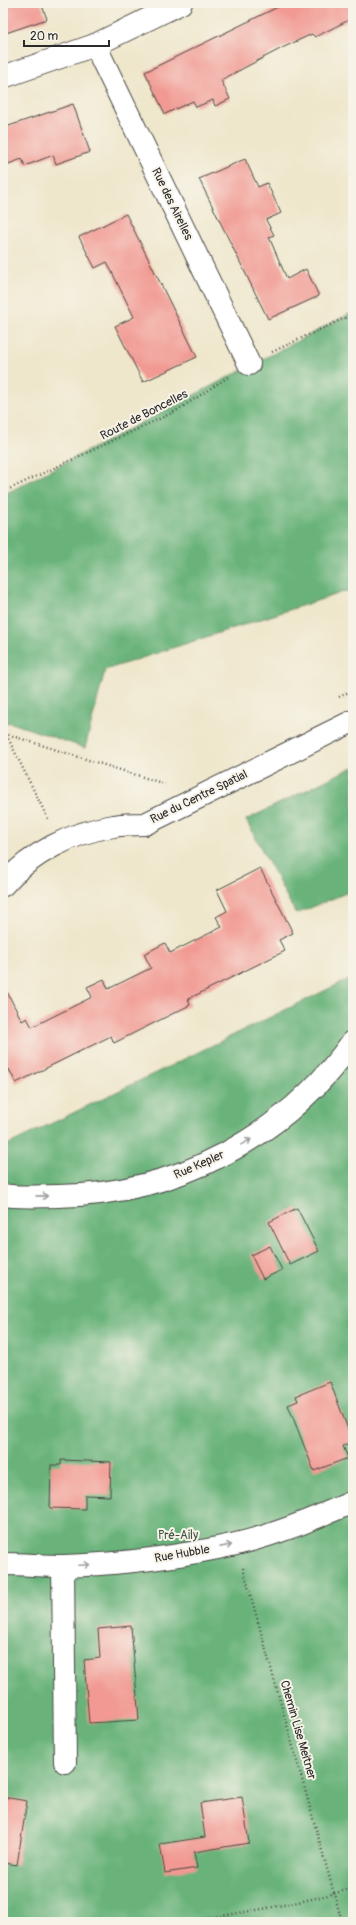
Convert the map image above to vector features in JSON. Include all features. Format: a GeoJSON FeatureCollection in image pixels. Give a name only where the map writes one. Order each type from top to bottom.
{"type":"FeatureCollection","features":[{"type":"Feature","properties":{"kind":"street"},"geometry":{"type":"LineString","coordinates":[[3,77],[96,45],[181,3]]}},
{"type":"Feature","properties":{"kind":"street","name":"Rue des Airelles"},"geometry":{"type":"LineString","coordinates":[[96,45],[250,364]]}},
{"type":"Feature","properties":{"kind":"street","name":"Rue du Centre Spatial"},"geometry":{"type":"LineString","coordinates":[[3,885],[11,876],[34,857],[59,843],[98,829],[115,825],[145,824],[353,721]]}},
{"type":"Feature","properties":{"kind":"street","name":"Rue Kepler"},"geometry":{"type":"LineString","coordinates":[[3,1195],[79,1196],[144,1186],[180,1174],[251,1140],[283,1116],[309,1094],[336,1064],[353,1041]]}},
{"type":"Feature","properties":{"kind":"street","name":"Rue Hubble"},"geometry":{"type":"LineString","coordinates":[[3,1564],[63,1566],[123,1563],[177,1555],[237,1544],[278,1531],[353,1502]]}},
{"type":"Feature","properties":{"kind":"street"},"geometry":{"type":"LineString","coordinates":[[63,1566],[65,1762]]}},
{"type":"Feature","properties":{"kind":"path","name":"Route de Boncelles"},"geometry":{"type":"LineString","coordinates":[[3,492],[176,411],[250,364],[353,314]]}},
{"type":"Feature","properties":{"kind":"path"},"geometry":{"type":"LineString","coordinates":[[3,728],[59,843]]}},
{"type":"Feature","properties":{"kind":"path"},"geometry":{"type":"LineString","coordinates":[[3,743],[6,734]]}},
{"type":"Feature","properties":{"kind":"path"},"geometry":{"type":"LineString","coordinates":[[6,734],[165,784],[171,781]]}},
{"type":"Feature","properties":{"kind":"path","name":"Chemin Lise Meitner"},"geometry":{"type":"LineString","coordinates":[[237,1544],[342,1922]]}},
{"type":"Feature","properties":{"kind":"path"},"geometry":{"type":"LineString","coordinates":[[181,1922],[246,1912],[334,1894],[353,1888]]}},
{"type":"Feature","properties":{"kind":"green space"},"geometry":{"type":"Polygon","coordinates":[[[353,312],[353,589],[105,670],[85,748],[12,723],[3,722],[3,495],[353,312]]]}},
{"type":"Feature","properties":{"kind":"green space"},"geometry":{"type":"Polygon","coordinates":[[[353,767],[353,890],[296,914],[246,820],[353,767]]]}},
{"type":"Feature","properties":{"kind":"green space","name":"Pré-Aily"},"geometry":{"type":"Polygon","coordinates":[[[353,977],[353,1922],[3,1922],[3,1147],[353,977]]]}},
{"type":"Feature","properties":{"kind":"building"},"geometry":{"type":"Polygon","coordinates":[[[3,3],[41,3],[47,19],[3,34],[3,3]]]}},
{"type":"Feature","properties":{"kind":"building"},"geometry":{"type":"Polygon","coordinates":[[[286,3],[353,3],[353,18],[315,37],[312,34],[282,48],[221,80],[230,99],[215,106],[213,100],[196,107],[193,101],[165,114],[145,72],[286,3]]]}},
{"type":"Feature","properties":{"kind":"building"},"geometry":{"type":"Polygon","coordinates":[[[73,104],[90,152],[56,164],[53,155],[25,166],[22,159],[3,166],[3,128],[73,104]]]}},
{"type":"Feature","properties":{"kind":"building"},"geometry":{"type":"Polygon","coordinates":[[[245,159],[258,187],[267,183],[281,213],[266,220],[274,235],[269,237],[287,279],[306,269],[319,296],[268,319],[199,179],[245,159]]]}},
{"type":"Feature","properties":{"kind":"building"},"geometry":{"type":"Polygon","coordinates":[[[126,214],[197,357],[143,382],[115,326],[134,317],[107,262],[95,268],[79,237],[126,214]]]}},
{"type":"Feature","properties":{"kind":"building"},"geometry":{"type":"Polygon","coordinates":[[[260,868],[293,933],[279,940],[285,951],[188,999],[190,1005],[114,1043],[111,1036],[16,1083],[9,1069],[3,1072],[3,994],[7,992],[22,1021],[27,1018],[32,1027],[92,997],[87,987],[104,979],[108,989],[151,968],[144,954],[165,943],[170,953],[222,927],[216,917],[227,911],[217,890],[260,868]]]}},
{"type":"Feature","properties":{"kind":"building"},"geometry":{"type":"Polygon","coordinates":[[[297,1208],[319,1251],[290,1265],[269,1222],[297,1208]]]}},
{"type":"Feature","properties":{"kind":"building"},"geometry":{"type":"Polygon","coordinates":[[[270,1246],[282,1270],[263,1279],[251,1255],[270,1246]]]}},
{"type":"Feature","properties":{"kind":"building"},"geometry":{"type":"Polygon","coordinates":[[[330,1382],[353,1442],[343,1446],[348,1458],[314,1471],[288,1405],[298,1401],[296,1396],[330,1382]]]}},
{"type":"Feature","properties":{"kind":"building"},"geometry":{"type":"Polygon","coordinates":[[[61,1460],[111,1462],[110,1496],[85,1495],[85,1509],[50,1508],[51,1465],[61,1465],[61,1460]]]}},
{"type":"Feature","properties":{"kind":"building"},"geometry":{"type":"Polygon","coordinates":[[[131,1626],[139,1720],[89,1723],[84,1660],[100,1658],[98,1629],[131,1626]]]}},
{"type":"Feature","properties":{"kind":"building"},"geometry":{"type":"Polygon","coordinates":[[[3,1797],[27,1801],[17,1865],[3,1863],[3,1797]]]}},
{"type":"Feature","properties":{"kind":"building"},"geometry":{"type":"Polygon","coordinates":[[[242,1797],[249,1843],[194,1852],[197,1868],[165,1873],[160,1844],[205,1837],[200,1803],[242,1797]]]}}]}
